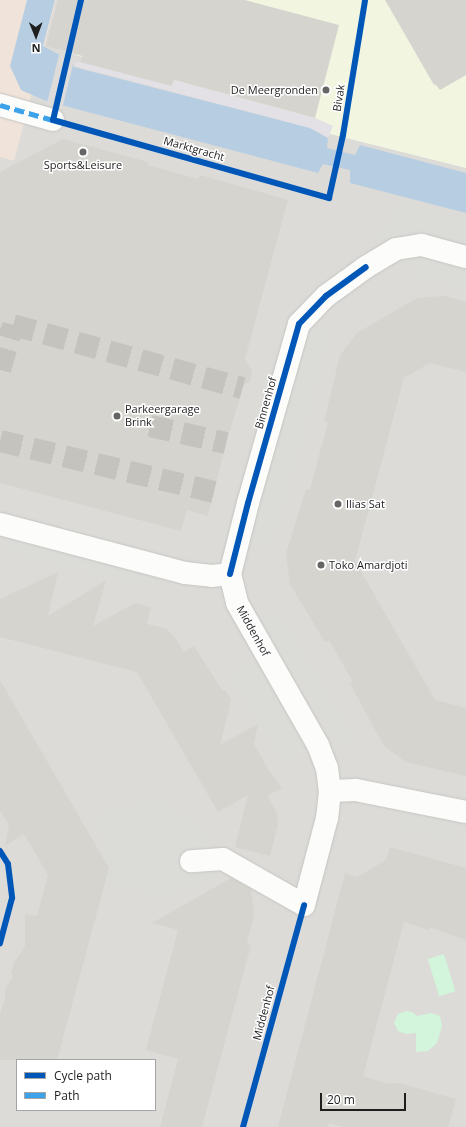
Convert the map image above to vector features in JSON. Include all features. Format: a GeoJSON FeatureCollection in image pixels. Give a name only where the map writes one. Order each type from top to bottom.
{"type":"FeatureCollection","features":[{"type":"Feature","properties":{"kind":"street"},"geometry":{"type":"LineString","coordinates":[[0,105],[53,120]]}},
{"type":"Feature","properties":{"kind":"street","name":"Binnenhof"},"geometry":{"type":"LineString","coordinates":[[230,574],[248,503],[299,324],[326,296],[366,267],[396,249],[422,245],[466,257]]}},
{"type":"Feature","properties":{"kind":"street"},"geometry":{"type":"LineString","coordinates":[[0,524],[185,572],[212,576],[230,574]]}},
{"type":"Feature","properties":{"kind":"street","name":"Middenhof"},"geometry":{"type":"LineString","coordinates":[[191,861],[223,859],[304,905],[327,818],[330,791],[327,768],[318,745],[237,603],[230,574]]}},
{"type":"Feature","properties":{"kind":"street"},"geometry":{"type":"LineString","coordinates":[[330,791],[356,790],[466,812]]}},
{"type":"Feature","properties":{"kind":"shaded area"},"geometry":{"type":"Polygon","coordinates":[[[0,0],[466,0],[466,1127],[0,1127],[0,0]]]}},
{"type":"Feature","properties":{"kind":"shaded area"},"geometry":{"type":"Polygon","coordinates":[[[0,0],[56,0],[14,161],[0,157],[0,0]]]}},
{"type":"Feature","properties":{"kind":"shaded area","name":"De Meergronden"},"geometry":{"type":"Polygon","coordinates":[[[68,0],[466,0],[466,168],[314,130],[57,49],[68,0]]]}},
{"type":"Feature","properties":{"kind":"shaded area"},"geometry":{"type":"Polygon","coordinates":[[[80,62],[172,86],[174,80],[315,118],[333,126],[328,138],[310,128],[74,66],[74,63],[80,62]]]}},
{"type":"Feature","properties":{"kind":"shaded area"},"geometry":{"type":"Polygon","coordinates":[[[403,201],[466,219],[466,246],[411,230],[375,239],[403,201]]]}},
{"type":"Feature","properties":{"kind":"shaded area"},"geometry":{"type":"Polygon","coordinates":[[[421,256],[466,266],[466,287],[420,279],[410,260],[421,256]]]}},
{"type":"Feature","properties":{"kind":"shaded area"},"geometry":{"type":"Polygon","coordinates":[[[309,326],[329,333],[315,385],[301,449],[270,544],[251,538],[309,326]]]}},
{"type":"Feature","properties":{"kind":"shaded area"},"geometry":{"type":"Polygon","coordinates":[[[8,542],[157,579],[155,588],[6,551],[8,542]]]}},
{"type":"Feature","properties":{"kind":"shaded area"},"geometry":{"type":"Polygon","coordinates":[[[278,611],[355,739],[340,747],[263,620],[278,611]]]}},
{"type":"Feature","properties":{"kind":"shaded area"},"geometry":{"type":"Polygon","coordinates":[[[255,660],[311,746],[285,763],[229,677],[255,660]]]}},
{"type":"Feature","properties":{"kind":"shaded area"},"geometry":{"type":"Polygon","coordinates":[[[160,799],[203,830],[217,879],[161,897],[109,883],[96,813],[160,799]]]}},
{"type":"Feature","properties":{"kind":"shaded area"},"geometry":{"type":"Polygon","coordinates":[[[404,806],[458,820],[452,842],[398,827],[404,806]]]}},
{"type":"Feature","properties":{"kind":"shaded area"},"geometry":{"type":"Polygon","coordinates":[[[444,954],[455,991],[439,996],[428,959],[444,954]]]}},
{"type":"Feature","properties":{"kind":"shaded area"},"geometry":{"type":"Polygon","coordinates":[[[406,1011],[412,1012],[417,1016],[431,1013],[440,1016],[442,1026],[437,1043],[428,1051],[416,1052],[416,1033],[406,1034],[398,1031],[394,1023],[398,1014],[406,1011]]]}},
{"type":"Feature","properties":{"kind":"water"},"geometry":{"type":"Polygon","coordinates":[[[27,0],[55,0],[43,46],[58,54],[72,58],[74,67],[310,128],[328,138],[327,148],[355,155],[360,145],[466,173],[466,213],[350,183],[350,170],[323,164],[318,173],[46,101],[21,90],[10,66],[27,0]]]}},
{"type":"Feature","properties":{"kind":"pier"},"geometry":{"type":"Polygon","coordinates":[[[60,51],[76,55],[62,108],[47,104],[60,51]]]}},
{"type":"Feature","properties":{"kind":"building"},"geometry":{"type":"Polygon","coordinates":[[[58,0],[245,0],[339,25],[315,118],[174,80],[172,86],[80,62],[82,56],[46,46],[58,0]]]}},
{"type":"Feature","properties":{"kind":"building"},"geometry":{"type":"Polygon","coordinates":[[[385,0],[466,0],[466,75],[440,90],[435,84],[434,85],[385,0]]]}},
{"type":"Feature","properties":{"kind":"building"},"geometry":{"type":"Polygon","coordinates":[[[63,139],[148,162],[147,165],[198,179],[200,175],[288,200],[245,359],[252,372],[250,381],[244,385],[226,443],[208,516],[187,510],[181,531],[0,483],[0,172],[63,139]]]}},
{"type":"Feature","properties":{"kind":"building"},"geometry":{"type":"Polygon","coordinates":[[[445,296],[466,302],[466,372],[430,363],[404,378],[355,561],[435,700],[466,708],[466,776],[406,762],[384,746],[350,684],[353,682],[329,640],[325,642],[290,584],[286,554],[306,489],[310,490],[328,423],[324,422],[340,355],[357,333],[417,298],[445,296]]]}},
{"type":"Feature","properties":{"kind":"building"},"geometry":{"type":"Polygon","coordinates":[[[58,572],[48,616],[106,580],[93,626],[135,603],[151,607],[147,624],[165,628],[174,636],[184,652],[194,646],[222,690],[226,691],[231,700],[220,745],[258,724],[254,744],[270,772],[282,788],[267,796],[277,813],[278,824],[270,856],[235,847],[248,795],[218,812],[137,672],[0,637],[0,599],[58,572]]]}},
{"type":"Feature","properties":{"kind":"building"},"geometry":{"type":"Polygon","coordinates":[[[0,680],[109,868],[57,1059],[0,1060],[0,1014],[5,998],[5,990],[13,976],[11,972],[14,963],[25,946],[25,914],[37,916],[48,875],[24,834],[5,846],[9,825],[0,810],[0,680]]]}},
{"type":"Feature","properties":{"kind":"building"},"geometry":{"type":"Polygon","coordinates":[[[390,847],[466,868],[466,940],[429,927],[429,930],[404,922],[363,1076],[388,1084],[399,1083],[456,1099],[448,1127],[343,1127],[329,1123],[328,1127],[278,1127],[345,873],[357,877],[386,860],[390,847]]]}},
{"type":"Feature","properties":{"kind":"building"},"geometry":{"type":"Polygon","coordinates":[[[231,878],[251,889],[254,915],[247,944],[251,945],[202,1127],[160,1127],[178,1059],[146,1050],[178,930],[152,923],[231,878]]]}},
{"type":"Feature","properties":{"kind":"tunnel"},"geometry":{"type":"LineString","coordinates":[[0,370],[13,325],[242,388]]}},
{"type":"Feature","properties":{"kind":"tunnel"},"geometry":{"type":"LineString","coordinates":[[150,426],[226,443]]}},
{"type":"Feature","properties":{"kind":"tunnel"},"geometry":{"type":"LineString","coordinates":[[0,441],[214,492]]}},
{"type":"Feature","properties":{"kind":"marked path"},"geometry":{"type":"LineString","coordinates":[[0,105],[53,120]]}},
{"type":"Feature","properties":{"kind":"cycle path","name":"Bivak"},"geometry":{"type":"LineString","coordinates":[[81,0],[53,120],[329,198],[343,135],[365,0]]}},
{"type":"Feature","properties":{"kind":"cycle path"},"geometry":{"type":"LineString","coordinates":[[230,574],[248,503],[299,324],[326,296],[366,267]]}},
{"type":"Feature","properties":{"kind":"cycle path"},"geometry":{"type":"LineString","coordinates":[[0,851],[8,864],[12,898],[0,943]]}},
{"type":"Feature","properties":{"kind":"cycle path"},"geometry":{"type":"LineString","coordinates":[[243,1127],[304,905]]}},
{"type":"Feature","properties":{"kind":"place","name":"De Meergronden"},"geometry":{"type":"Point","coordinates":[326,90]}},
{"type":"Feature","properties":{"kind":"place","name":"Sports&Leisure"},"geometry":{"type":"Point","coordinates":[83,152]}},
{"type":"Feature","properties":{"kind":"place","name":"Parkeergarage Brink"},"geometry":{"type":"Point","coordinates":[117,416]}},
{"type":"Feature","properties":{"kind":"place","name":"Ilias Sat"},"geometry":{"type":"Point","coordinates":[338,504]}},
{"type":"Feature","properties":{"kind":"place","name":"Toko Amardjoti"},"geometry":{"type":"Point","coordinates":[321,565]}}]}
